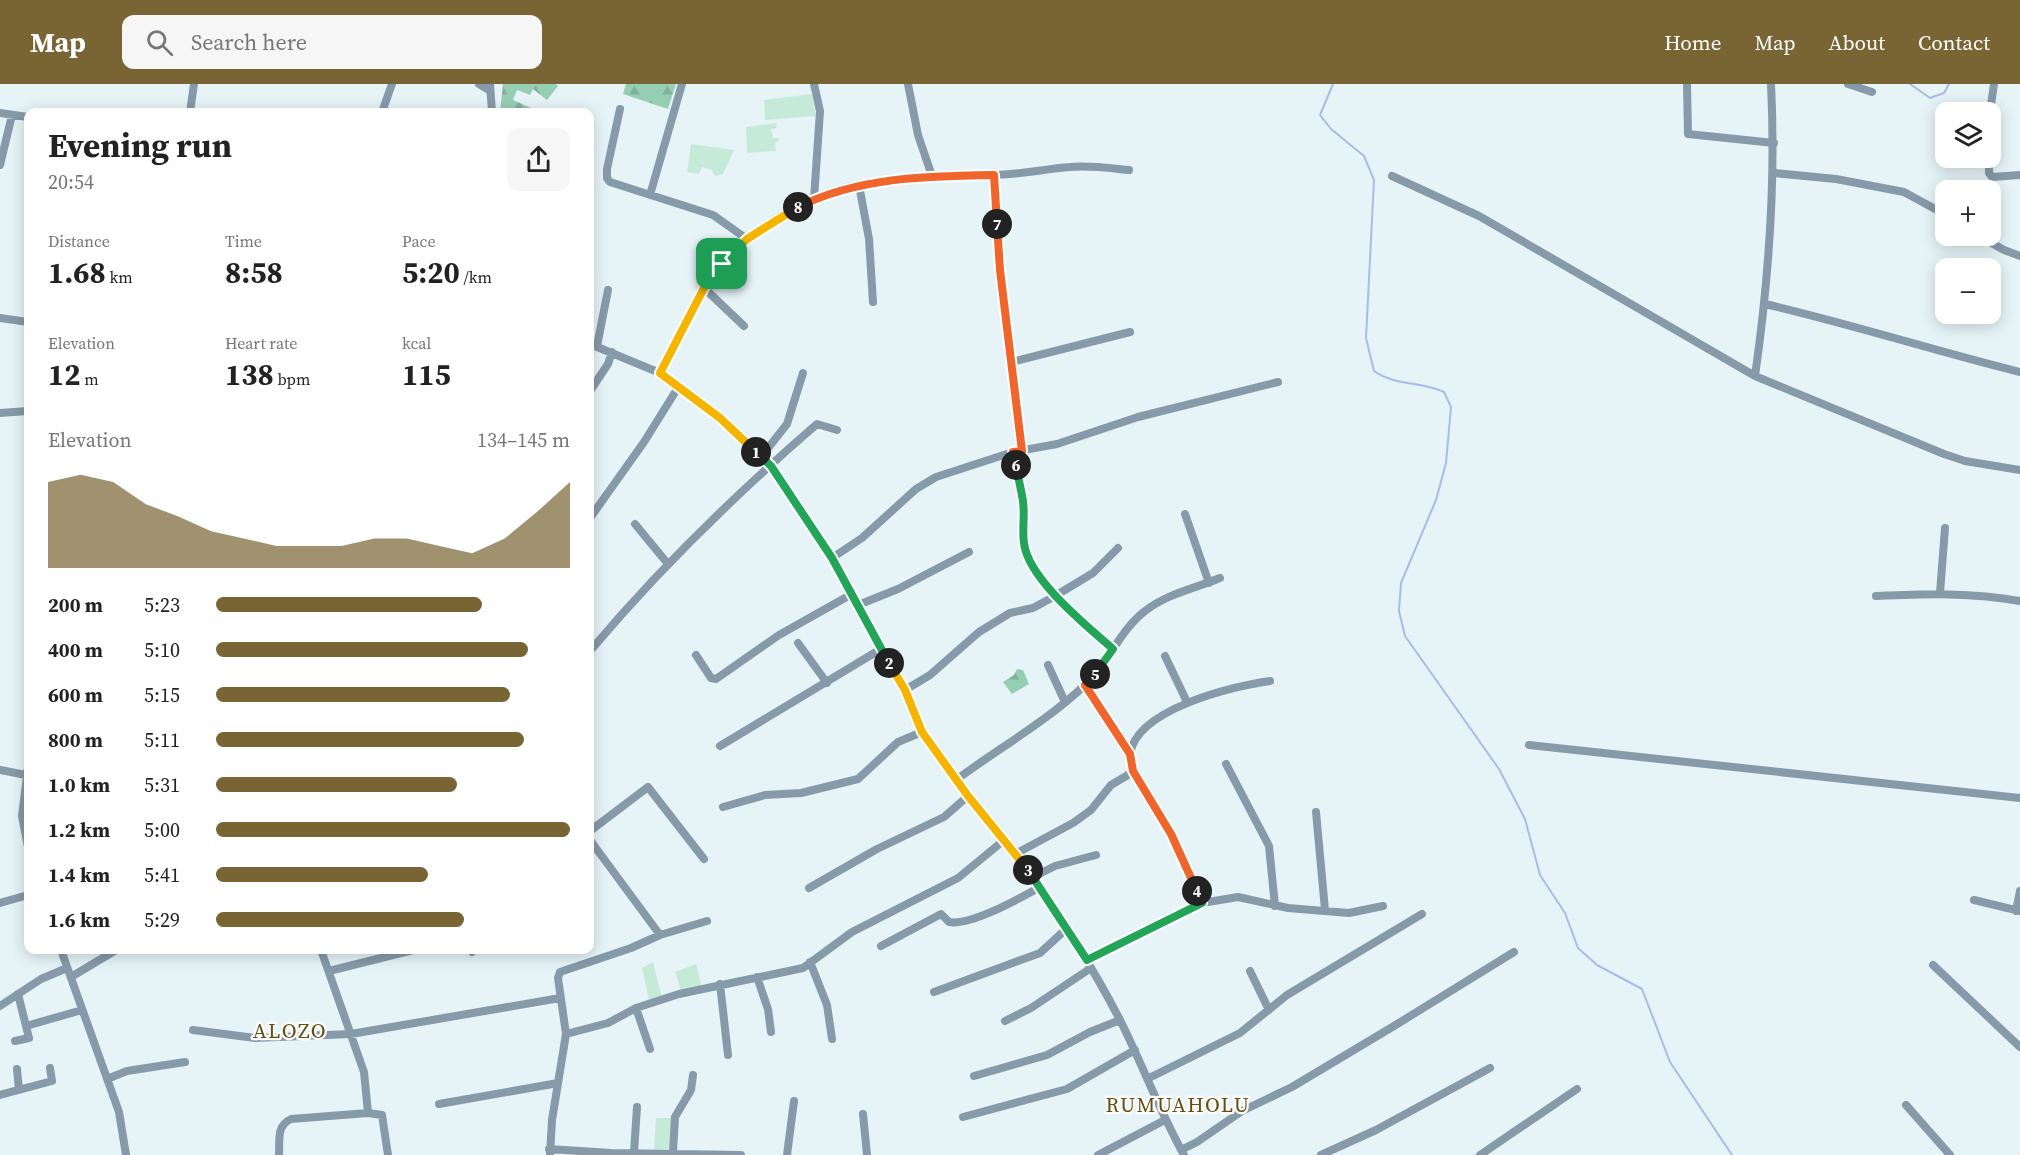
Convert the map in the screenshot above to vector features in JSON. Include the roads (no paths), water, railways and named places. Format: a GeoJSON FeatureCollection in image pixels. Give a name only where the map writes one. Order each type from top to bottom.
{"type":"FeatureCollection","features":[{"type":"Feature","properties":{"kind":"street"},"geometry":{"type":"LineString","coordinates":[[191,108],[194,84]]}},
{"type":"Feature","properties":{"kind":"street"},"geometry":{"type":"LineString","coordinates":[[383,108],[392,84]]}},
{"type":"Feature","properties":{"kind":"street"},"geometry":{"type":"LineString","coordinates":[[479,84],[489,87],[492,108]]}},
{"type":"Feature","properties":{"kind":"street"},"geometry":{"type":"LineString","coordinates":[[650,195],[682,84]]}},
{"type":"Feature","properties":{"kind":"street"},"geometry":{"type":"LineString","coordinates":[[814,84],[820,111],[814,199]]}},
{"type":"Feature","properties":{"kind":"street"},"geometry":{"type":"LineString","coordinates":[[908,84],[918,135],[932,176]]}},
{"type":"Feature","properties":{"kind":"street"},"geometry":{"type":"LineString","coordinates":[[1688,84],[1688,134],[1774,142]]}},
{"type":"Feature","properties":{"kind":"street"},"geometry":{"type":"LineString","coordinates":[[1755,376],[1765,304],[1774,173],[1771,84]]}},
{"type":"Feature","properties":{"kind":"street"},"geometry":{"type":"LineString","coordinates":[[1848,84],[1872,92]]}},
{"type":"Feature","properties":{"kind":"street"},"geometry":{"type":"LineString","coordinates":[[1991,102],[1994,84]]}},
{"type":"Feature","properties":{"kind":"street"},"geometry":{"type":"LineString","coordinates":[[620,109],[607,178],[610,182],[713,215],[747,239]]}},
{"type":"Feature","properties":{"kind":"street"},"geometry":{"type":"LineString","coordinates":[[0,113],[24,116]]}},
{"type":"Feature","properties":{"kind":"street"},"geometry":{"type":"LineString","coordinates":[[0,165],[12,115]]}},
{"type":"Feature","properties":{"kind":"street"},"geometry":{"type":"LineString","coordinates":[[660,373],[704,288],[722,264],[747,239],[774,220],[814,199],[860,185],[932,176],[994,175],[1071,167],[1129,170]]}},
{"type":"Feature","properties":{"kind":"street"},"geometry":{"type":"LineString","coordinates":[[1989,168],[1992,177],[2020,175]]}},
{"type":"Feature","properties":{"kind":"street"},"geometry":{"type":"LineString","coordinates":[[1774,173],[1836,179],[1904,192],[1935,209]]}},
{"type":"Feature","properties":{"kind":"street"},"geometry":{"type":"LineString","coordinates":[[994,175],[1000,270],[1012,363],[1024,544],[1031,562],[1055,596],[1078,620],[1113,649]]}},
{"type":"Feature","properties":{"kind":"street"},"geometry":{"type":"LineString","coordinates":[[1392,176],[1479,216],[1755,376],[1950,456],[2020,470]]}},
{"type":"Feature","properties":{"kind":"street"},"geometry":{"type":"LineString","coordinates":[[860,185],[869,239],[873,302]]}},
{"type":"Feature","properties":{"kind":"street"},"geometry":{"type":"LineString","coordinates":[[1997,246],[2020,256]]}},
{"type":"Feature","properties":{"kind":"street"},"geometry":{"type":"LineString","coordinates":[[704,288],[744,326]]}},
{"type":"Feature","properties":{"kind":"street"},"geometry":{"type":"LineString","coordinates":[[594,341],[608,290]]}},
{"type":"Feature","properties":{"kind":"street"},"geometry":{"type":"LineString","coordinates":[[1765,304],[1848,324],[1957,357],[2020,372]]}},
{"type":"Feature","properties":{"kind":"street"},"geometry":{"type":"LineString","coordinates":[[0,318],[24,321]]}},
{"type":"Feature","properties":{"kind":"street"},"geometry":{"type":"LineString","coordinates":[[1012,363],[1130,332]]}},
{"type":"Feature","properties":{"kind":"street"},"geometry":{"type":"LineString","coordinates":[[594,345],[660,373],[720,418],[771,466],[832,558],[905,690],[922,732],[1003,841],[1017,853],[1065,930],[1092,968],[1149,1078],[1165,1119],[1183,1152],[1242,1112],[1313,1074],[1514,952]]}},
{"type":"Feature","properties":{"kind":"street"},"geometry":{"type":"LineString","coordinates":[[594,385],[608,364],[612,352]]}},
{"type":"Feature","properties":{"kind":"street"},"geometry":{"type":"LineString","coordinates":[[761,457],[787,424],[803,373]]}},
{"type":"Feature","properties":{"kind":"street"},"geometry":{"type":"LineString","coordinates":[[832,558],[862,538],[916,489],[936,477],[1017,452],[1057,444],[1138,417],[1278,382]]}},
{"type":"Feature","properties":{"kind":"street"},"geometry":{"type":"LineString","coordinates":[[594,512],[644,442],[679,386]]}},
{"type":"Feature","properties":{"kind":"street"},"geometry":{"type":"LineString","coordinates":[[0,414],[24,411]]}},
{"type":"Feature","properties":{"kind":"street"},"geometry":{"type":"LineString","coordinates":[[594,647],[668,564],[817,424],[837,430]]}},
{"type":"Feature","properties":{"kind":"street"},"geometry":{"type":"LineString","coordinates":[[1185,514],[1209,583]]}},
{"type":"Feature","properties":{"kind":"street"},"geometry":{"type":"LineString","coordinates":[[635,524],[668,564]]}},
{"type":"Feature","properties":{"kind":"street"},"geometry":{"type":"LineString","coordinates":[[1940,593],[1945,528]]}},
{"type":"Feature","properties":{"kind":"street"},"geometry":{"type":"LineString","coordinates":[[905,690],[930,675],[979,632],[1010,613],[1033,608],[1055,596],[1093,573],[1118,548]]}},
{"type":"Feature","properties":{"kind":"street"},"geometry":{"type":"LineString","coordinates":[[858,605],[906,585],[969,552]]}},
{"type":"Feature","properties":{"kind":"street"},"geometry":{"type":"LineString","coordinates":[[956,780],[1002,746],[1043,721],[1085,685],[1144,611],[1162,601],[1220,578]]}},
{"type":"Feature","properties":{"kind":"street"},"geometry":{"type":"LineString","coordinates":[[1876,596],[1940,593],[2020,600]]}},
{"type":"Feature","properties":{"kind":"street"},"geometry":{"type":"LineString","coordinates":[[696,655],[711,678],[716,680],[779,635],[852,594]]}},
{"type":"Feature","properties":{"kind":"street"},"geometry":{"type":"LineString","coordinates":[[798,644],[827,683]]}},
{"type":"Feature","properties":{"kind":"street"},"geometry":{"type":"LineString","coordinates":[[720,746],[881,649]]}},
{"type":"Feature","properties":{"kind":"street"},"geometry":{"type":"LineString","coordinates":[[1165,656],[1187,702]]}},
{"type":"Feature","properties":{"kind":"street"},"geometry":{"type":"LineString","coordinates":[[1048,665],[1065,702]]}},
{"type":"Feature","properties":{"kind":"street"},"geometry":{"type":"LineString","coordinates":[[1130,754],[1140,735],[1153,723],[1187,702],[1270,681]]}},
{"type":"Feature","properties":{"kind":"street"},"geometry":{"type":"LineString","coordinates":[[1085,685],[1130,754],[1133,771],[1171,834],[1202,903]]}},
{"type":"Feature","properties":{"kind":"street"},"geometry":{"type":"LineString","coordinates":[[723,807],[765,795],[801,793],[858,779],[898,742],[922,732]]}},
{"type":"Feature","properties":{"kind":"street"},"geometry":{"type":"LineString","coordinates":[[1529,745],[2020,798]]}},
{"type":"Feature","properties":{"kind":"street"},"geometry":{"type":"LineString","coordinates":[[1226,764],[1269,846],[1275,906]]}},
{"type":"Feature","properties":{"kind":"street"},"geometry":{"type":"LineString","coordinates":[[0,770],[24,772]]}},
{"type":"Feature","properties":{"kind":"street"},"geometry":{"type":"LineString","coordinates":[[1017,853],[1073,823],[1091,810],[1111,785],[1133,771]]}},
{"type":"Feature","properties":{"kind":"street"},"geometry":{"type":"LineString","coordinates":[[594,828],[648,787],[704,859]]}},
{"type":"Feature","properties":{"kind":"street"},"geometry":{"type":"LineString","coordinates":[[809,888],[877,849],[944,817],[968,796]]}},
{"type":"Feature","properties":{"kind":"street"},"geometry":{"type":"LineString","coordinates":[[24,798],[22,816],[24,826]]}},
{"type":"Feature","properties":{"kind":"street"},"geometry":{"type":"LineString","coordinates":[[1316,812],[1325,910]]}},
{"type":"Feature","properties":{"kind":"street"},"geometry":{"type":"LineString","coordinates":[[566,1034],[608,1023],[636,1008],[720,984],[795,970],[852,932],[958,878],[1003,841]]}},
{"type":"Feature","properties":{"kind":"street"},"geometry":{"type":"LineString","coordinates":[[594,845],[660,935]]}},
{"type":"Feature","properties":{"kind":"street"},"geometry":{"type":"LineString","coordinates":[[1033,877],[1055,866],[1096,855]]}},
{"type":"Feature","properties":{"kind":"street"},"geometry":{"type":"LineString","coordinates":[[881,946],[941,914],[949,922],[960,921],[989,912],[1040,887]]}},
{"type":"Feature","properties":{"kind":"street"},"geometry":{"type":"LineString","coordinates":[[1974,900],[2018,911],[2020,891]]}},
{"type":"Feature","properties":{"kind":"street"},"geometry":{"type":"LineString","coordinates":[[0,903],[24,896]]}},
{"type":"Feature","properties":{"kind":"street"},"geometry":{"type":"LineString","coordinates":[[1087,960],[1202,903],[1238,897],[1275,906],[1349,913],[1383,906]]}},
{"type":"Feature","properties":{"kind":"street"},"geometry":{"type":"LineString","coordinates":[[1149,1078],[1240,1033],[1325,970],[1422,914]]}},
{"type":"Feature","properties":{"kind":"street"},"geometry":{"type":"LineString","coordinates":[[707,921],[660,935],[631,948],[560,972],[558,978],[566,1034],[549,1152],[673,1152],[741,1155]]}},
{"type":"Feature","properties":{"kind":"street"},"geometry":{"type":"LineString","coordinates":[[934,992],[1040,953],[1065,930]]}},
{"type":"Feature","properties":{"kind":"street"},"geometry":{"type":"LineString","coordinates":[[62,954],[118,1112],[126,1155]]}},
{"type":"Feature","properties":{"kind":"street"},"geometry":{"type":"LineString","coordinates":[[71,977],[109,954]]}},
{"type":"Feature","properties":{"kind":"street"},"geometry":{"type":"LineString","coordinates":[[323,954],[364,1072],[368,1113]]}},
{"type":"Feature","properties":{"kind":"street"},"geometry":{"type":"LineString","coordinates":[[329,971],[397,954]]}},
{"type":"Feature","properties":{"kind":"street"},"geometry":{"type":"LineString","coordinates":[[810,962],[827,1005],[832,1039]]}},
{"type":"Feature","properties":{"kind":"street"},"geometry":{"type":"LineString","coordinates":[[1933,965],[2020,1047]]}},
{"type":"Feature","properties":{"kind":"street"},"geometry":{"type":"LineString","coordinates":[[1,1003],[40,980],[67,968]]}},
{"type":"Feature","properties":{"kind":"street"},"geometry":{"type":"LineString","coordinates":[[1005,1021],[1031,1008],[1092,968]]}},
{"type":"Feature","properties":{"kind":"street"},"geometry":{"type":"LineString","coordinates":[[1250,971],[1269,1010]]}},
{"type":"Feature","properties":{"kind":"street"},"geometry":{"type":"LineString","coordinates":[[757,977],[768,1009],[771,1032]]}},
{"type":"Feature","properties":{"kind":"street"},"geometry":{"type":"LineString","coordinates":[[720,984],[728,1055]]}},
{"type":"Feature","properties":{"kind":"street"},"geometry":{"type":"LineString","coordinates":[[15,1041],[29,1038],[18,994]]}},
{"type":"Feature","properties":{"kind":"street"},"geometry":{"type":"LineString","coordinates":[[193,1030],[255,1038],[351,1034],[560,998]]}},
{"type":"Feature","properties":{"kind":"street"},"geometry":{"type":"LineString","coordinates":[[636,1008],[650,1049]]}},
{"type":"Feature","properties":{"kind":"street"},"geometry":{"type":"LineString","coordinates":[[26,1026],[82,1010]]}},
{"type":"Feature","properties":{"kind":"street"},"geometry":{"type":"LineString","coordinates":[[974,1076],[1047,1055],[1090,1032],[1120,1020]]}},
{"type":"Feature","properties":{"kind":"street"},"geometry":{"type":"LineString","coordinates":[[963,1117],[1067,1089],[1135,1050]]}},
{"type":"Feature","properties":{"kind":"street"},"geometry":{"type":"LineString","coordinates":[[107,1078],[138,1069],[185,1062]]}},
{"type":"Feature","properties":{"kind":"street"},"geometry":{"type":"LineString","coordinates":[[17,1068],[19,1090]]}},
{"type":"Feature","properties":{"kind":"street"},"geometry":{"type":"LineString","coordinates":[[0,1095],[52,1081],[50,1068]]}},
{"type":"Feature","properties":{"kind":"street"},"geometry":{"type":"LineString","coordinates":[[1321,1155],[1376,1130],[1490,1068]]}},
{"type":"Feature","properties":{"kind":"street"},"geometry":{"type":"LineString","coordinates":[[673,1152],[675,1117],[691,1090],[693,1074]]}},
{"type":"Feature","properties":{"kind":"street"},"geometry":{"type":"LineString","coordinates":[[439,1104],[558,1083]]}},
{"type":"Feature","properties":{"kind":"street"},"geometry":{"type":"LineString","coordinates":[[1480,1155],[1577,1089]]}},
{"type":"Feature","properties":{"kind":"street"},"geometry":{"type":"LineString","coordinates":[[787,1155],[794,1101]]}},
{"type":"Feature","properties":{"kind":"street"},"geometry":{"type":"LineString","coordinates":[[1906,1105],[1950,1155]]}},
{"type":"Feature","properties":{"kind":"street"},"geometry":{"type":"LineString","coordinates":[[634,1152],[637,1107]]}},
{"type":"Feature","properties":{"kind":"street"},"geometry":{"type":"LineString","coordinates":[[279,1155],[279,1130],[285,1122],[291,1119],[368,1113],[382,1115],[385,1121],[388,1155]]}},
{"type":"Feature","properties":{"kind":"street"},"geometry":{"type":"LineString","coordinates":[[863,1114],[867,1155]]}},
{"type":"Feature","properties":{"kind":"street"},"geometry":{"type":"LineString","coordinates":[[1098,1155],[1165,1119]]}},
{"type":"Feature","properties":{"kind":"waterway"},"geometry":{"type":"LineString","coordinates":[[1333,84],[1320,115],[1331,129],[1364,156],[1374,180],[1366,338],[1374,371],[1391,379],[1444,392],[1451,407],[1446,463],[1436,500],[1401,583],[1399,611],[1405,636],[1499,769],[1525,819],[1540,875],[1565,913],[1578,948],[1597,965],[1642,989],[1670,1062],[1732,1155]]}},
{"type":"Feature","properties":{"kind":"waterway"},"geometry":{"type":"LineString","coordinates":[[1910,84],[1930,98],[1944,93],[1949,84]]}},
{"type":"Feature","properties":{"kind":"district","name":"ALOZO"},"geometry":{"type":"Point","coordinates":[290,1031]}},
{"type":"Feature","properties":{"kind":"district","name":"RUMUAHOLU"},"geometry":{"type":"Point","coordinates":[1178,1105]}}]}
